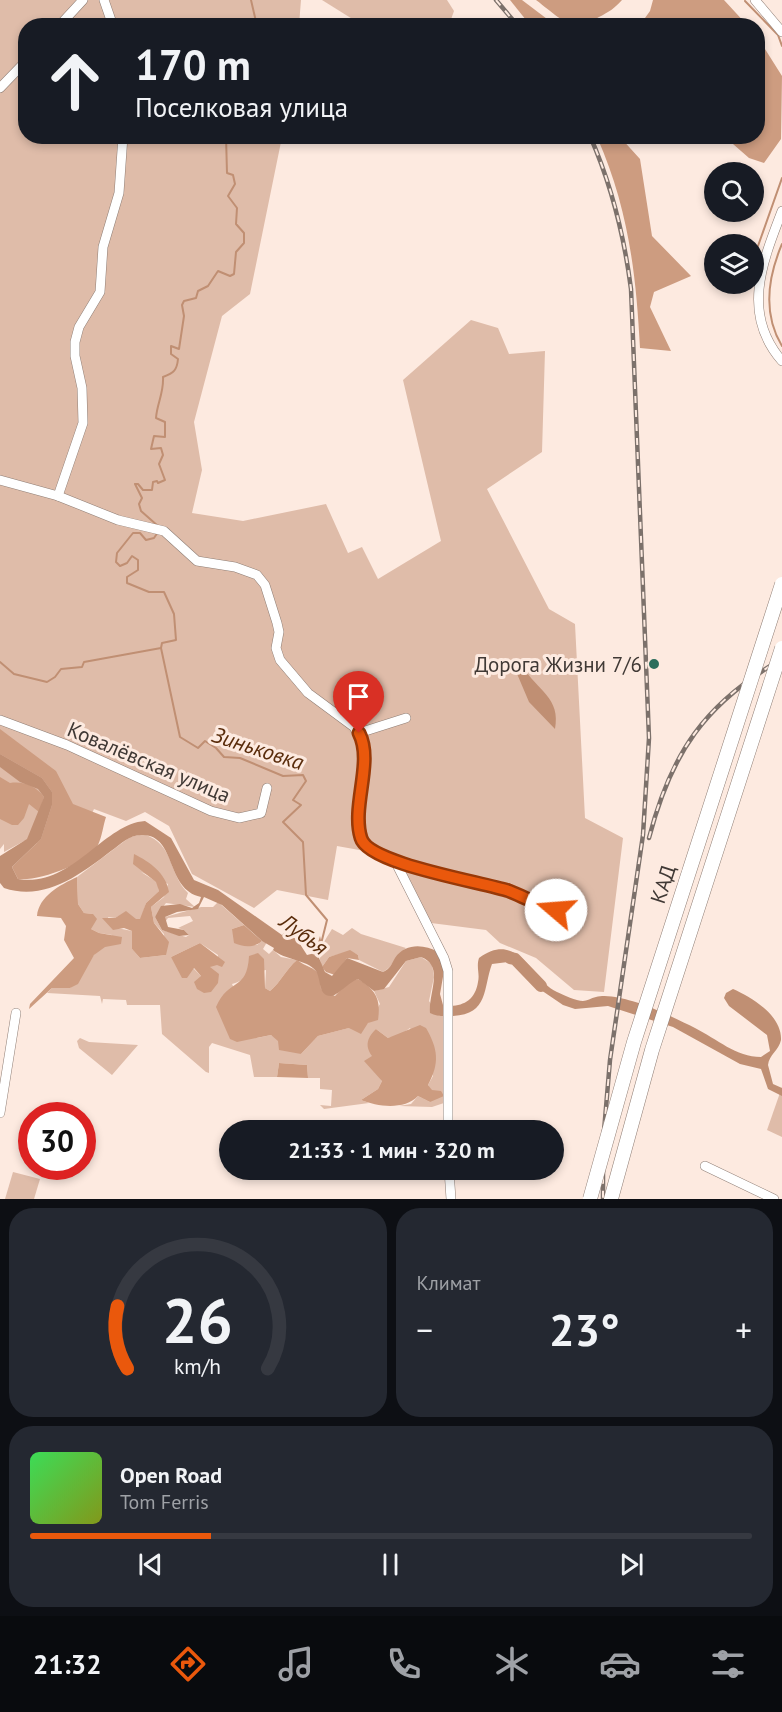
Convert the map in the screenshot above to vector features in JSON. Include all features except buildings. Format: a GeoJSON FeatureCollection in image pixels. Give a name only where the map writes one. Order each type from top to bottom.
{"type":"FeatureCollection","features":[{"type":"Feature","properties":{"kind":"highway","name":"КАД"},"geometry":{"type":"LineString","coordinates":[[590,1199],[634,1042],[782,584]]}},
{"type":"Feature","properties":{"kind":"highway","name":"КАД"},"geometry":{"type":"LineString","coordinates":[[611,1199],[652,1050],[782,648]]}},
{"type":"Feature","properties":{"kind":"street"},"geometry":{"type":"LineString","coordinates":[[66,18],[83,0]]}},
{"type":"Feature","properties":{"kind":"street"},"geometry":{"type":"LineString","coordinates":[[104,0],[110,18]]}},
{"type":"Feature","properties":{"kind":"street"},"geometry":{"type":"LineString","coordinates":[[755,0],[782,32]]}},
{"type":"Feature","properties":{"kind":"street"},"geometry":{"type":"LineString","coordinates":[[0,88],[18,69]]}},
{"type":"Feature","properties":{"kind":"street"},"geometry":{"type":"LineString","coordinates":[[58,496],[83,423],[82,388],[75,356],[75,342],[79,327],[100,292],[103,247],[118,193],[122,144]]}},
{"type":"Feature","properties":{"kind":"street"},"geometry":{"type":"LineString","coordinates":[[782,212],[761,267],[757,297],[763,331],[782,362]]}},
{"type":"Feature","properties":{"kind":"street"},"geometry":{"type":"LineString","coordinates":[[0,480],[58,496],[118,520],[164,531],[197,561],[236,567],[257,576],[265,585],[277,623],[279,632],[276,648],[280,660],[308,693],[359,733],[365,748],[361,770],[361,838],[372,852],[458,880],[509,891],[539,905],[573,914]]}},
{"type":"Feature","properties":{"kind":"street"},"geometry":{"type":"LineString","coordinates":[[359,733],[406,718]]}},
{"type":"Feature","properties":{"kind":"street","name":"Ковалёвская улица"},"geometry":{"type":"LineString","coordinates":[[0,720],[67,745],[167,792],[233,818],[246,818],[261,813],[267,788]]}},
{"type":"Feature","properties":{"kind":"street"},"geometry":{"type":"LineString","coordinates":[[395,861],[444,958],[448,971],[448,1120]]}},
{"type":"Feature","properties":{"kind":"street"},"geometry":{"type":"LineString","coordinates":[[0,1113],[16,1013]]}},
{"type":"Feature","properties":{"kind":"street"},"geometry":{"type":"LineString","coordinates":[[705,1166],[774,1199]]}},
{"type":"Feature","properties":{"kind":"street"},"geometry":{"type":"LineString","coordinates":[[450,1180],[451,1199]]}},
{"type":"Feature","properties":{"kind":"shaded area"},"geometry":{"type":"Polygon","coordinates":[[[0,0],[301,0],[300,18],[18,18],[18,144],[281,144],[250,294],[222,316],[194,422],[202,470],[192,513],[243,521],[326,504],[348,553],[362,547],[378,579],[441,541],[403,380],[471,320],[498,328],[509,354],[545,351],[542,452],[487,489],[549,609],[575,624],[585,818],[623,838],[604,992],[574,990],[536,958],[500,943],[486,930],[431,923],[398,857],[337,846],[328,900],[277,890],[254,908],[192,874],[169,826],[145,812],[126,821],[94,809],[75,850],[24,841],[4,852],[4,844],[0,849],[0,0]]]}},
{"type":"Feature","properties":{"kind":"shaded area"},"geometry":{"type":"Polygon","coordinates":[[[322,0],[447,0],[454,11],[452,18],[351,18],[322,0]]]}},
{"type":"Feature","properties":{"kind":"shaded area"},"geometry":{"type":"Polygon","coordinates":[[[510,0],[522,0],[546,18],[524,18],[510,0]]]}},
{"type":"Feature","properties":{"kind":"shaded area"},"geometry":{"type":"Polygon","coordinates":[[[536,0],[622,0],[614,8],[597,18],[559,18],[536,0]]]}},
{"type":"Feature","properties":{"kind":"shaded area"},"geometry":{"type":"Polygon","coordinates":[[[653,0],[724,0],[741,18],[645,18],[653,0]]]}},
{"type":"Feature","properties":{"kind":"shaded area"},"geometry":{"type":"Polygon","coordinates":[[[765,49],[782,76],[781,139],[764,163],[749,158],[733,144],[765,144],[765,49]]]}},
{"type":"Feature","properties":{"kind":"shaded area"},"geometry":{"type":"Polygon","coordinates":[[[600,144],[626,144],[640,159],[652,236],[691,276],[654,292],[650,307],[671,351],[640,348],[629,240],[608,163],[600,144]]]}},
{"type":"Feature","properties":{"kind":"shaded area"},"geometry":{"type":"Polygon","coordinates":[[[522,666],[551,702],[555,710],[555,729],[529,702],[515,669],[522,666]]]}},
{"type":"Feature","properties":{"kind":"shaded area"},"geometry":{"type":"Polygon","coordinates":[[[0,729],[56,771],[73,804],[106,817],[98,845],[85,858],[50,874],[18,879],[12,867],[41,839],[52,805],[52,792],[42,778],[0,754],[0,729]]]}},
{"type":"Feature","properties":{"kind":"shaded area"},"geometry":{"type":"Polygon","coordinates":[[[0,754],[42,778],[52,792],[52,805],[41,839],[12,867],[18,879],[37,879],[55,874],[115,833],[130,825],[145,821],[171,838],[194,880],[218,890],[282,935],[286,931],[298,941],[307,955],[315,953],[320,936],[322,945],[319,958],[325,972],[332,976],[347,958],[383,972],[389,968],[399,953],[409,947],[427,947],[438,952],[444,971],[440,994],[443,1005],[455,1005],[466,1002],[474,994],[478,979],[479,958],[493,951],[505,950],[515,953],[548,986],[566,996],[583,1001],[609,996],[639,1003],[695,1028],[735,1051],[761,1057],[770,1051],[767,1035],[729,1006],[724,998],[726,993],[733,989],[764,1008],[780,1031],[781,1040],[768,1065],[773,1084],[782,1088],[782,1096],[768,1089],[761,1069],[740,1064],[673,1027],[608,1006],[575,1009],[563,1005],[538,988],[524,968],[508,962],[492,964],[483,998],[473,1010],[465,1014],[441,1016],[430,1013],[434,973],[428,961],[421,957],[406,961],[384,989],[374,991],[358,979],[331,996],[322,990],[315,970],[307,964],[273,950],[274,948],[262,941],[222,905],[204,897],[198,909],[177,912],[165,917],[168,927],[184,930],[189,935],[179,936],[162,930],[155,917],[161,906],[180,904],[192,908],[199,903],[201,897],[190,892],[182,884],[161,844],[154,838],[143,835],[130,838],[75,877],[48,889],[19,891],[4,888],[0,883],[0,856],[27,839],[44,797],[38,789],[20,782],[0,767],[0,754]]]}},
{"type":"Feature","properties":{"kind":"shaded area"},"geometry":{"type":"Polygon","coordinates":[[[0,777],[10,783],[29,785],[37,790],[44,797],[39,812],[29,804],[24,818],[18,825],[12,825],[0,819],[0,777]]]}},
{"type":"Feature","properties":{"kind":"shaded area"},"geometry":{"type":"Polygon","coordinates":[[[144,834],[161,845],[181,885],[188,893],[186,899],[195,907],[166,903],[155,917],[162,930],[186,937],[189,935],[178,928],[193,921],[190,916],[168,918],[165,922],[165,917],[201,907],[213,907],[218,902],[244,925],[232,929],[257,945],[262,941],[267,942],[263,949],[269,954],[273,950],[281,957],[297,960],[270,991],[265,988],[266,970],[232,984],[257,1038],[271,1035],[301,1054],[318,1036],[368,1023],[380,1004],[374,991],[389,987],[406,961],[421,957],[432,964],[434,977],[429,1001],[439,1016],[443,1016],[445,1026],[447,1102],[432,1107],[399,1106],[411,1104],[418,1096],[430,1102],[431,1090],[428,1085],[433,1076],[410,1028],[399,1036],[388,1038],[376,1029],[372,1055],[382,1081],[378,1089],[361,1100],[369,1103],[324,1109],[320,1105],[331,1106],[332,1090],[320,1089],[320,1078],[308,1078],[307,1065],[279,1063],[277,1077],[254,1077],[250,1055],[212,1043],[209,1047],[209,1073],[162,1034],[160,1005],[127,1005],[126,1000],[103,999],[102,1004],[100,996],[47,993],[52,988],[70,988],[93,956],[112,935],[91,929],[93,914],[84,913],[78,904],[77,877],[130,837],[144,834]],[[141,872],[157,882],[159,891],[146,903],[141,919],[136,920],[126,912],[115,918],[108,917],[112,927],[132,931],[132,949],[140,958],[166,955],[164,934],[154,923],[151,907],[164,897],[168,884],[141,872]],[[200,943],[171,957],[193,968],[201,976],[197,989],[211,965],[217,965],[218,955],[200,943]]]}},
{"type":"Feature","properties":{"kind":"shaded area"},"geometry":{"type":"Polygon","coordinates":[[[134,854],[156,869],[167,885],[169,892],[151,907],[154,923],[169,942],[166,955],[140,958],[132,949],[132,931],[124,928],[113,930],[102,918],[115,918],[126,911],[136,919],[140,919],[146,903],[159,891],[156,882],[133,864],[134,854]]]}},
{"type":"Feature","properties":{"kind":"shaded area"},"geometry":{"type":"Polygon","coordinates":[[[77,877],[78,904],[84,913],[93,914],[97,919],[91,929],[99,933],[122,937],[121,944],[105,947],[94,955],[78,984],[70,988],[52,988],[29,1009],[30,1004],[74,958],[64,940],[66,926],[61,918],[37,916],[42,903],[51,892],[77,877]]]}},
{"type":"Feature","properties":{"kind":"shaded area"},"geometry":{"type":"Polygon","coordinates":[[[244,925],[262,941],[248,946],[234,943],[232,929],[244,925]]]}},
{"type":"Feature","properties":{"kind":"shaded area"},"geometry":{"type":"Polygon","coordinates":[[[352,928],[361,934],[406,948],[383,972],[359,960],[358,955],[350,951],[329,957],[322,967],[320,952],[332,929],[343,935],[352,928]]]}},
{"type":"Feature","properties":{"kind":"shaded area"},"geometry":{"type":"Polygon","coordinates":[[[200,943],[225,962],[222,967],[217,965],[210,967],[219,974],[218,983],[211,992],[204,993],[197,989],[194,982],[201,976],[194,968],[187,978],[182,978],[171,957],[200,943]]]}},
{"type":"Feature","properties":{"kind":"shaded area"},"geometry":{"type":"Polygon","coordinates":[[[350,950],[358,955],[359,960],[347,958],[335,975],[326,972],[322,967],[329,957],[350,950]]]}},
{"type":"Feature","properties":{"kind":"shaded area"},"geometry":{"type":"Polygon","coordinates":[[[258,953],[264,959],[265,988],[270,991],[297,960],[317,972],[321,989],[335,996],[349,981],[358,979],[364,983],[373,991],[378,1001],[378,1020],[368,1023],[361,1034],[349,1028],[318,1036],[301,1054],[279,1050],[278,1041],[271,1035],[237,1042],[230,1039],[216,1007],[226,991],[245,975],[249,956],[258,953]]]}},
{"type":"Feature","properties":{"kind":"shaded area"},"geometry":{"type":"Polygon","coordinates":[[[420,1025],[426,1028],[436,1056],[436,1063],[428,1085],[432,1090],[441,1091],[444,1096],[430,1102],[418,1096],[406,1104],[391,1106],[361,1100],[378,1089],[382,1081],[364,1061],[372,1056],[368,1045],[373,1032],[376,1029],[388,1038],[420,1025]]]}},
{"type":"Feature","properties":{"kind":"shaded area"},"geometry":{"type":"Polygon","coordinates":[[[80,1038],[89,1042],[138,1045],[112,1075],[79,1048],[77,1041],[80,1038]]]}},
{"type":"Feature","properties":{"kind":"shaded area"},"geometry":{"type":"Polygon","coordinates":[[[279,1063],[307,1065],[308,1078],[277,1077],[279,1063]]]}},
{"type":"Feature","properties":{"kind":"shaded area"},"geometry":{"type":"Polygon","coordinates":[[[782,1087],[782,1137],[767,1130],[782,1087]]]}},
{"type":"Feature","properties":{"kind":"shaded area"},"geometry":{"type":"Polygon","coordinates":[[[13,1172],[18,1173],[18,1180],[40,1180],[34,1199],[5,1199],[13,1172]]]}},
{"type":"Feature","properties":{"kind":"waterway","name":"Зиньковка"},"geometry":{"type":"LineString","coordinates":[[251,0],[255,18]]}},
{"type":"Feature","properties":{"kind":"waterway"},"geometry":{"type":"LineString","coordinates":[[745,1],[762,18]]}},
{"type":"Feature","properties":{"kind":"waterway"},"geometry":{"type":"LineString","coordinates":[[765,22],[778,35],[782,46]]}},
{"type":"Feature","properties":{"kind":"waterway","name":"Зиньковка"},"geometry":{"type":"LineString","coordinates":[[158,526],[141,511],[139,504],[142,498],[135,484],[143,490],[152,490],[153,482],[158,483],[165,480],[159,464],[163,455],[161,448],[151,449],[154,436],[165,437],[165,422],[156,418],[163,377],[174,371],[178,363],[178,359],[171,354],[171,346],[179,349],[184,316],[182,305],[184,301],[196,298],[198,291],[208,286],[218,271],[230,276],[234,274],[236,252],[244,243],[244,233],[236,224],[237,208],[228,196],[235,184],[233,175],[227,173],[226,144]]}},
{"type":"Feature","properties":{"kind":"waterway"},"geometry":{"type":"LineString","coordinates":[[762,234],[782,178]]}},
{"type":"Feature","properties":{"kind":"waterway"},"geometry":{"type":"LineString","coordinates":[[782,244],[773,269],[769,295],[772,321],[782,346]]}},
{"type":"Feature","properties":{"kind":"waterway","name":"Зиньковка"},"geometry":{"type":"LineString","coordinates":[[158,532],[154,538],[146,540],[140,533],[133,533],[117,553],[116,562],[120,566],[127,563],[132,556],[138,560],[138,570],[127,577],[127,583],[149,592],[164,592],[174,614],[176,640],[162,643],[161,648],[180,737],[198,748],[205,741],[224,757],[240,758],[283,776],[303,775],[306,781],[293,800],[301,805],[283,822],[303,842],[306,895],[327,920],[321,944]]}},
{"type":"Feature","properties":{"kind":"waterway"},"geometry":{"type":"LineString","coordinates":[[0,662],[14,674],[47,682],[61,669],[82,667],[84,662],[161,648]]}},
{"type":"Feature","properties":{"kind":"waterway","name":"Лубья"},"geometry":{"type":"LineString","coordinates":[[510,958],[515,959],[541,986]]}},
{"type":"Feature","properties":{"kind":"railway"},"geometry":{"type":"LineString","coordinates":[[496,0],[511,18]]}},
{"type":"Feature","properties":{"kind":"railway"},"geometry":{"type":"LineString","coordinates":[[593,144],[605,173],[616,211],[631,289],[649,738],[643,835],[610,1060],[603,1143],[603,1199]]}},
{"type":"Feature","properties":{"kind":"railway"},"geometry":{"type":"LineString","coordinates":[[649,838],[668,780],[695,733],[732,694],[782,659]]}},
{"type":"Feature","properties":{"kind":"place","name":"Дорога Жизни 7/6"},"geometry":{"type":"Point","coordinates":[654,664]}},
{"type":"Feature","properties":{"kind":"route"},"geometry":{"type":"LineString","coordinates":[[359,733],[365,748],[361,770],[359,824],[365,846],[372,852],[395,861],[476,885],[509,891],[556,910]]}}]}
